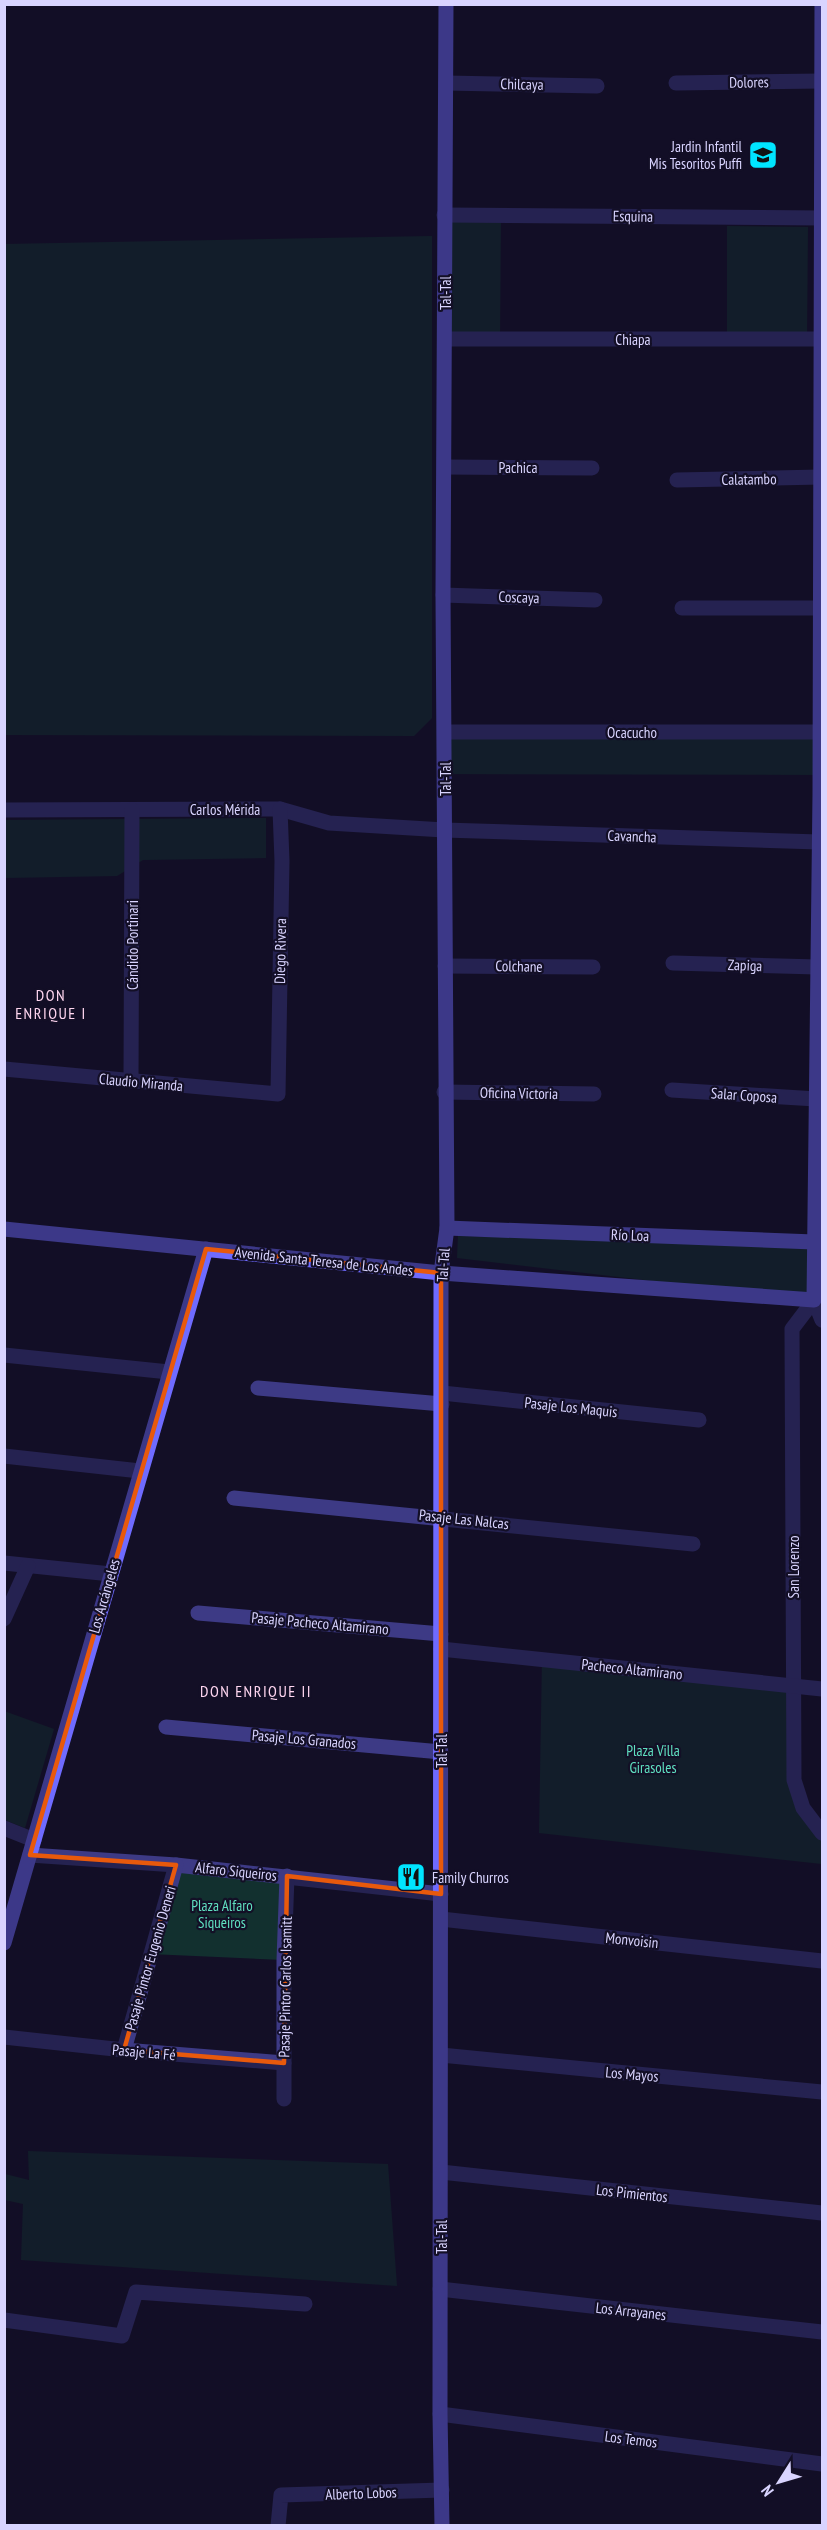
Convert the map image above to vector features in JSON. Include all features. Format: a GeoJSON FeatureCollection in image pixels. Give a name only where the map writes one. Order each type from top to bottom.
{"type":"FeatureCollection","features":[{"type":"Feature","properties":{"kind":"street","name":"Tal-Tal"},"geometry":{"type":"LineString","coordinates":[[442,2526],[440,2414],[441,1273],[447,1228],[444,1092],[443,595],[446,4]]}},
{"type":"Feature","properties":{"kind":"street"},"geometry":{"type":"LineString","coordinates":[[822,4],[821,794],[819,1075],[816,1100],[819,1203],[814,1242],[818,1300],[822,1320]]}},
{"type":"Feature","properties":{"kind":"street","name":"Dolores"},"geometry":{"type":"LineString","coordinates":[[676,83],[822,81]]}},
{"type":"Feature","properties":{"kind":"street","name":"Chilcaya"},"geometry":{"type":"LineString","coordinates":[[446,83],[597,86]]}},
{"type":"Feature","properties":{"kind":"street","name":"Esquina"},"geometry":{"type":"LineString","coordinates":[[444,214],[821,218]]}},
{"type":"Feature","properties":{"kind":"street","name":"Chiapa"},"geometry":{"type":"LineString","coordinates":[[445,339],[821,339]]}},
{"type":"Feature","properties":{"kind":"street","name":"Pachica"},"geometry":{"type":"LineString","coordinates":[[445,467],[591,468]]}},
{"type":"Feature","properties":{"kind":"street","name":"Calatambo"},"geometry":{"type":"LineString","coordinates":[[677,480],[821,477]]}},
{"type":"Feature","properties":{"kind":"street","name":"Coscaya"},"geometry":{"type":"LineString","coordinates":[[443,595],[595,600]]}},
{"type":"Feature","properties":{"kind":"street"},"geometry":{"type":"LineString","coordinates":[[682,608],[820,608]]}},
{"type":"Feature","properties":{"kind":"street","name":"Ocacucho"},"geometry":{"type":"LineString","coordinates":[[445,732],[820,732]]}},
{"type":"Feature","properties":{"kind":"street","name":"Carlos Mérida"},"geometry":{"type":"LineString","coordinates":[[4,810],[280,809],[329,823],[444,830]]}},
{"type":"Feature","properties":{"kind":"street","name":"Diego Rivera"},"geometry":{"type":"LineString","coordinates":[[278,1094],[280,809]]}},
{"type":"Feature","properties":{"kind":"street","name":"Cándido Portinari"},"geometry":{"type":"LineString","coordinates":[[131,1082],[132,810]]}},
{"type":"Feature","properties":{"kind":"street","name":"Cavancha"},"geometry":{"type":"LineString","coordinates":[[444,830],[819,842]]}},
{"type":"Feature","properties":{"kind":"street","name":"Zapiga"},"geometry":{"type":"LineString","coordinates":[[673,963],[818,968]]}},
{"type":"Feature","properties":{"kind":"street","name":"Colchane"},"geometry":{"type":"LineString","coordinates":[[445,966],[593,967]]}},
{"type":"Feature","properties":{"kind":"street","name":"Claudio Miranda"},"geometry":{"type":"LineString","coordinates":[[4,1069],[278,1094]]}},
{"type":"Feature","properties":{"kind":"street","name":"Salar Coposa"},"geometry":{"type":"LineString","coordinates":[[672,1090],[816,1100]]}},
{"type":"Feature","properties":{"kind":"street","name":"Oficina Victoria"},"geometry":{"type":"LineString","coordinates":[[444,1092],[594,1094]]}},
{"type":"Feature","properties":{"kind":"street","name":"Río Loa"},"geometry":{"type":"LineString","coordinates":[[447,1228],[814,1242]]}},
{"type":"Feature","properties":{"kind":"street","name":"Avenida Santa Teresa de Los Andes"},"geometry":{"type":"LineString","coordinates":[[4,1229],[441,1273],[818,1300]]}},
{"type":"Feature","properties":{"kind":"street","name":"Los Arcángeles"},"geometry":{"type":"LineString","coordinates":[[4,1943],[9,1910],[30,1855],[206,1250]]}},
{"type":"Feature","properties":{"kind":"street","name":"San Lorenzo"},"geometry":{"type":"LineString","coordinates":[[818,1300],[792,1329],[793,1686],[794,1780],[798,1798],[816,1818],[822,1833]]}},
{"type":"Feature","properties":{"kind":"street"},"geometry":{"type":"LineString","coordinates":[[4,1355],[169,1372]]}},
{"type":"Feature","properties":{"kind":"street","name":"Pasaje Los Maquis"},"geometry":{"type":"LineString","coordinates":[[258,1388],[442,1399],[699,1420]]}},
{"type":"Feature","properties":{"kind":"street"},"geometry":{"type":"LineString","coordinates":[[4,1456],[140,1471]]}},
{"type":"Feature","properties":{"kind":"street","name":"Pasaje Las Nalcas"},"geometry":{"type":"LineString","coordinates":[[234,1498],[442,1517],[693,1544]]}},
{"type":"Feature","properties":{"kind":"street"},"geometry":{"type":"LineString","coordinates":[[4,1563],[111,1574]]}},
{"type":"Feature","properties":{"kind":"street"},"geometry":{"type":"LineString","coordinates":[[4,1618],[28,1566]]}},
{"type":"Feature","properties":{"kind":"street","name":"Pasaje Pacheco Altamirano"},"geometry":{"type":"LineString","coordinates":[[198,1613],[441,1642]]}},
{"type":"Feature","properties":{"kind":"street","name":"Pacheco Altamirano"},"geometry":{"type":"LineString","coordinates":[[441,1642],[822,1689]]}},
{"type":"Feature","properties":{"kind":"street","name":"Pasaje Los Granados"},"geometry":{"type":"LineString","coordinates":[[166,1727],[441,1752]]}},
{"type":"Feature","properties":{"kind":"street"},"geometry":{"type":"LineString","coordinates":[[4,1828],[34,1840]]}},
{"type":"Feature","properties":{"kind":"street","name":"Alfaro Siqueiros"},"geometry":{"type":"LineString","coordinates":[[30,1855],[176,1865],[441,1894]]}},
{"type":"Feature","properties":{"kind":"street","name":"Pasaje Pintor Eugenio Deneri"},"geometry":{"type":"LineString","coordinates":[[124,2050],[176,1865]]}},
{"type":"Feature","properties":{"kind":"street","name":"Pasaje Pintor Carlos Isamitt"},"geometry":{"type":"LineString","coordinates":[[284,2099],[287,1876]]}},
{"type":"Feature","properties":{"kind":"street","name":"Monvoisin"},"geometry":{"type":"LineString","coordinates":[[441,1919],[822,1961]]}},
{"type":"Feature","properties":{"kind":"street","name":"Pasaje La Fé"},"geometry":{"type":"LineString","coordinates":[[4,2037],[124,2050],[284,2063]]}},
{"type":"Feature","properties":{"kind":"street","name":"Los Mayos"},"geometry":{"type":"LineString","coordinates":[[441,2055],[822,2092]]}},
{"type":"Feature","properties":{"kind":"street","name":"Los Pimientos"},"geometry":{"type":"LineString","coordinates":[[441,2172],[822,2213]]}},
{"type":"Feature","properties":{"kind":"street","name":"Los Arrayanes"},"geometry":{"type":"LineString","coordinates":[[441,2289],[822,2332]]}},
{"type":"Feature","properties":{"kind":"street"},"geometry":{"type":"LineString","coordinates":[[4,2320],[122,2336],[136,2292],[305,2304]]}},
{"type":"Feature","properties":{"kind":"street","name":"Los Temos"},"geometry":{"type":"LineString","coordinates":[[440,2414],[822,2464]]}},
{"type":"Feature","properties":{"kind":"street","name":"Alberto Lobos"},"geometry":{"type":"LineString","coordinates":[[278,2526],[281,2495],[442,2490]]}},
{"type":"Feature","properties":{"kind":"highlighted area"},"geometry":{"type":"Polygon","coordinates":[[[206,1249],[441,1273],[441,1894],[287,1876],[284,2063],[124,2050],[176,1865],[30,1855],[206,1249]]]}},
{"type":"Feature","properties":{"kind":"green space"},"geometry":{"type":"Polygon","coordinates":[[[444,215],[501,215],[500,340],[445,339],[444,215]]]}},
{"type":"Feature","properties":{"kind":"green space"},"geometry":{"type":"Polygon","coordinates":[[[727,226],[808,227],[807,335],[727,335],[727,226]]]}},
{"type":"Feature","properties":{"kind":"green space"},"geometry":{"type":"Polygon","coordinates":[[[432,236],[432,718],[414,736],[5,735],[5,244],[432,236]]]}},
{"type":"Feature","properties":{"kind":"green space"},"geometry":{"type":"Polygon","coordinates":[[[445,732],[820,732],[820,775],[444,774],[445,732]]]}},
{"type":"Feature","properties":{"kind":"green space"},"geometry":{"type":"Polygon","coordinates":[[[266,818],[266,858],[143,860],[117,876],[5,878],[4,820],[266,818]]]}},
{"type":"Feature","properties":{"kind":"green space"},"geometry":{"type":"Polygon","coordinates":[[[458,1236],[814,1242],[814,1300],[457,1258],[458,1236]]]}},
{"type":"Feature","properties":{"kind":"green space","name":"Plaza Villa Girasoles"},"geometry":{"type":"Polygon","coordinates":[[[542,1659],[793,1686],[794,1780],[822,1833],[822,1864],[539,1833],[542,1659]]]}},
{"type":"Feature","properties":{"kind":"green space"},"geometry":{"type":"Polygon","coordinates":[[[4,1711],[54,1729],[25,1828],[5,1820],[4,1711]]]}},
{"type":"Feature","properties":{"kind":"green space","name":"Plaza Alfaro Siqueiros"},"geometry":{"type":"Polygon","coordinates":[[[176,1865],[287,1876],[284,1960],[150,1954],[176,1865]]]}},
{"type":"Feature","properties":{"kind":"green space"},"geometry":{"type":"Polygon","coordinates":[[[28,2151],[388,2164],[397,2286],[21,2260],[23,2204],[5,2200],[5,2174],[29,2180],[28,2151]]]}},
{"type":"Feature","properties":{"kind":"place","name":"Jardin Infantil Mis Tesoritos Puffi"},"geometry":{"type":"Point","coordinates":[763,155]}},
{"type":"Feature","properties":{"kind":"place","name":"Family Churros"},"geometry":{"type":"Point","coordinates":[411,1877]}},
{"type":"Feature","properties":{"kind":"district","name":"DON ENRIQUE I"},"geometry":{"type":"Point","coordinates":[51,1004]}},
{"type":"Feature","properties":{"kind":"district","name":"DON ENRIQUE II"},"geometry":{"type":"Point","coordinates":[256,1691]}}]}
